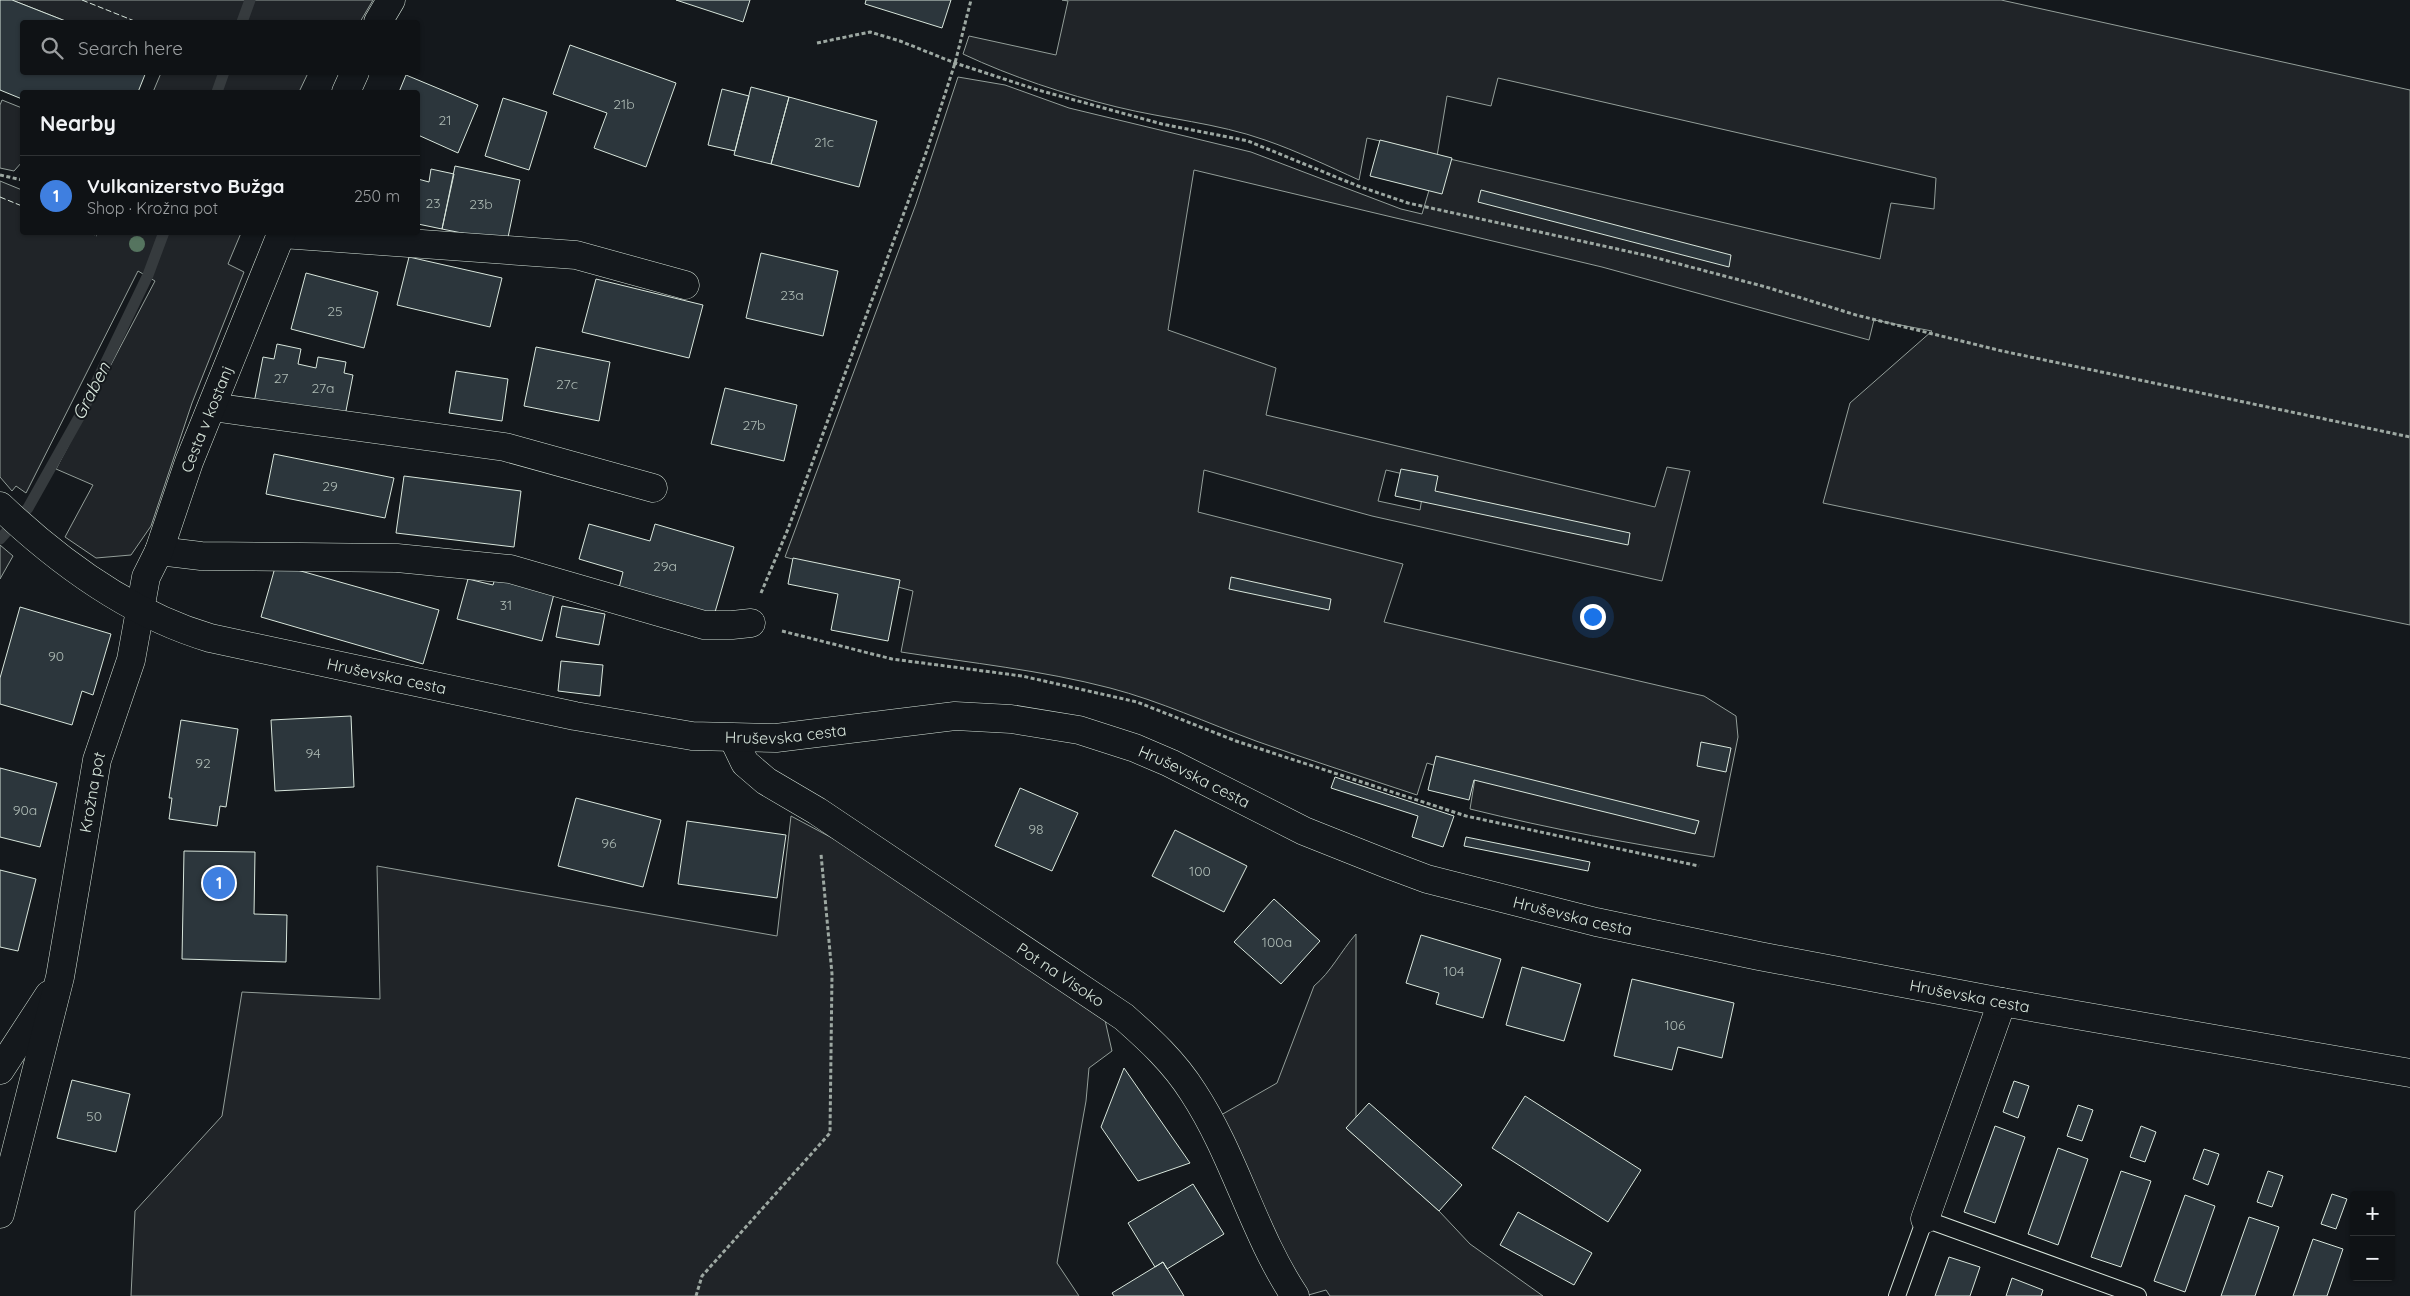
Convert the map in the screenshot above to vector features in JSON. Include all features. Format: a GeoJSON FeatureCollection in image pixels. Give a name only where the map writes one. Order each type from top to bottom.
{"type":"FeatureCollection","features":[{"type":"Feature","properties":{"kind":"street"},"geometry":{"type":"LineString","coordinates":[[379,20],[391,0]]}},
{"type":"Feature","properties":{"kind":"street"},"geometry":{"type":"LineString","coordinates":[[347,90],[354,75]]}},
{"type":"Feature","properties":{"kind":"street","name":"Cesta v kostanj"},"geometry":{"type":"LineString","coordinates":[[140,609],[146,577],[159,551],[189,462],[281,235]]}},
{"type":"Feature","properties":{"kind":"street"},"geometry":{"type":"LineString","coordinates":[[309,235],[576,255],[685,285]]}},
{"type":"Feature","properties":{"kind":"street"},"geometry":{"type":"LineString","coordinates":[[212,406],[505,447],[653,488]]}},
{"type":"Feature","properties":{"kind":"street","name":"Hruševska cesta"},"geometry":{"type":"LineString","coordinates":[[1,507],[28,531],[88,577],[140,609],[177,627],[210,638],[651,731],[692,736],[776,738],[955,716],[1011,719],[1079,730],[1144,752],[1304,831],[1427,879],[1596,922],[1759,956],[2002,1002],[2410,1073]]}},
{"type":"Feature","properties":{"kind":"street"},"geometry":{"type":"LineString","coordinates":[[159,551],[201,556],[397,558],[510,569],[704,625],[732,626],[751,623]]}},
{"type":"Feature","properties":{"kind":"street","name":"Krožna pot"},"geometry":{"type":"LineString","coordinates":[[0,1214],[60,977],[97,760],[131,660],[140,609]]}},
{"type":"Feature","properties":{"kind":"street","name":"Pot na Visoko"},"geometry":{"type":"LineString","coordinates":[[733,738],[744,763],[766,781],[817,811],[1124,1017],[1159,1047],[1194,1092],[1223,1148],[1266,1243],[1295,1296]]}},
{"type":"Feature","properties":{"kind":"street","name":"Krožna pot"},"geometry":{"type":"LineString","coordinates":[[0,1070],[60,977]]}},
{"type":"Feature","properties":{"kind":"street"},"geometry":{"type":"LineString","coordinates":[[1925,1219],[2002,1002]]}},
{"type":"Feature","properties":{"kind":"lane"},"geometry":{"type":"LineString","coordinates":[[1897,1296],[1925,1219],[2138,1296]]}},
{"type":"Feature","properties":{"kind":"path"},"geometry":{"type":"LineString","coordinates":[[971,0],[955,64],[926,150],[865,320],[751,623],[892,659],[1022,676],[1137,702],[1236,741],[1466,816],[1699,866]]}},
{"type":"Feature","properties":{"kind":"path"},"geometry":{"type":"LineString","coordinates":[[817,43],[870,32],[900,41],[955,64],[1038,90],[1162,124],[1248,141],[1358,186],[1408,203],[1649,256],[1766,287],[1856,316],[2002,351],[2410,437]]}},
{"type":"Feature","properties":{"kind":"path"},"geometry":{"type":"LineString","coordinates":[[0,175],[20,180]]}},
{"type":"Feature","properties":{"kind":"path"},"geometry":{"type":"LineString","coordinates":[[696,1296],[702,1276],[830,1133],[832,974],[817,811]]}},
{"type":"Feature","properties":{"kind":"shaded area"},"geometry":{"type":"Polygon","coordinates":[[[12,0],[373,0],[361,20],[63,20],[12,0]]]}},
{"type":"Feature","properties":{"kind":"shaded area"},"geometry":{"type":"Polygon","coordinates":[[[1062,0],[2001,0],[2410,90],[2410,625],[1823,503],[1850,403],[1932,331],[1874,320],[1869,340],[1602,267],[1194,170],[1168,330],[1276,368],[1266,415],[1655,507],[1667,467],[1690,471],[1662,581],[1372,516],[1204,470],[1198,512],[1403,564],[1384,622],[1704,696],[1736,716],[1738,737],[1714,857],[1592,836],[1470,809],[1475,778],[1427,763],[1417,795],[1276,748],[1129,693],[1032,672],[901,652],[913,591],[785,557],[916,204],[958,77],[1005,85],[1069,108],[1251,152],[1401,209],[1422,214],[1435,170],[1424,151],[1367,138],[1359,180],[1289,149],[1247,134],[1117,107],[1077,96],[1019,77],[963,54],[969,36],[1056,55],[1068,1],[1062,0]],[[1498,78],[1491,106],[1447,96],[1437,156],[1880,259],[1891,203],[1934,209],[1936,178],[1498,78]],[[1386,470],[1378,501],[1420,510],[1425,479],[1386,470]]]}},
{"type":"Feature","properties":{"kind":"shaded area"},"geometry":{"type":"Polygon","coordinates":[[[160,75],[307,75],[300,90],[154,90],[160,75]]]}},
{"type":"Feature","properties":{"kind":"shaded area"},"geometry":{"type":"Polygon","coordinates":[[[2,100],[20,107],[20,164],[14,171],[0,168],[0,105],[2,100]]]}},
{"type":"Feature","properties":{"kind":"shaded area"},"geometry":{"type":"Polygon","coordinates":[[[0,181],[20,189],[20,235],[240,235],[228,264],[244,272],[192,403],[151,526],[131,555],[96,558],[65,537],[93,485],[56,469],[155,281],[138,271],[26,493],[16,486],[12,491],[0,477],[0,181]]]}},
{"type":"Feature","properties":{"kind":"shaded area"},"geometry":{"type":"Polygon","coordinates":[[[0,545],[13,556],[0,579],[0,545]]]}},
{"type":"Feature","properties":{"kind":"shaded area"},"geometry":{"type":"Polygon","coordinates":[[[791,816],[849,847],[1105,1020],[1112,1051],[1089,1068],[1086,1101],[1057,1263],[1079,1296],[131,1296],[135,1211],[222,1116],[242,992],[380,999],[377,866],[777,936],[791,816]]]}},
{"type":"Feature","properties":{"kind":"shaded area"},"geometry":{"type":"Polygon","coordinates":[[[1356,934],[1356,1118],[1346,1128],[1439,1211],[1470,1244],[1543,1296],[1330,1296],[1326,1290],[1305,1296],[1221,1115],[1277,1083],[1314,986],[1326,974],[1356,934]]]}},
{"type":"Feature","properties":{"kind":"building"},"geometry":{"type":"Polygon","coordinates":[[[0,0],[12,0],[63,20],[20,20],[20,75],[145,75],[139,90],[20,90],[20,98],[0,90],[0,0]]]}},
{"type":"Feature","properties":{"kind":"building"},"geometry":{"type":"Polygon","coordinates":[[[676,0],[750,0],[743,22],[676,0]]]}},
{"type":"Feature","properties":{"kind":"building"},"geometry":{"type":"Polygon","coordinates":[[[866,0],[951,0],[942,28],[865,4],[866,0]]]}},
{"type":"Feature","properties":{"kind":"building"},"geometry":{"type":"Polygon","coordinates":[[[570,45],[676,83],[646,167],[594,148],[607,113],[553,94],[570,45]]]}},
{"type":"Feature","properties":{"kind":"building"},"geometry":{"type":"Polygon","coordinates":[[[406,75],[478,105],[458,153],[420,136],[420,90],[400,90],[406,75]]]}},
{"type":"Feature","properties":{"kind":"building"},"geometry":{"type":"Polygon","coordinates":[[[751,87],[789,97],[771,164],[734,155],[751,87]]]}},
{"type":"Feature","properties":{"kind":"building"},"geometry":{"type":"Polygon","coordinates":[[[722,89],[749,96],[735,151],[708,145],[722,89]]]}},
{"type":"Feature","properties":{"kind":"building"},"geometry":{"type":"Polygon","coordinates":[[[789,97],[877,121],[859,187],[771,164],[789,97]]]}},
{"type":"Feature","properties":{"kind":"building"},"geometry":{"type":"Polygon","coordinates":[[[503,98],[547,112],[529,170],[485,156],[503,98]]]}},
{"type":"Feature","properties":{"kind":"building"},"geometry":{"type":"Polygon","coordinates":[[[1380,140],[1452,158],[1442,194],[1370,176],[1380,140]]]}},
{"type":"Feature","properties":{"kind":"building"},"geometry":{"type":"Polygon","coordinates":[[[455,166],[520,180],[507,242],[442,229],[455,166]]]}},
{"type":"Feature","properties":{"kind":"building"},"geometry":{"type":"Polygon","coordinates":[[[431,169],[454,174],[442,229],[420,224],[420,180],[429,182],[431,169]]]}},
{"type":"Feature","properties":{"kind":"building"},"geometry":{"type":"Polygon","coordinates":[[[1481,190],[1731,255],[1729,267],[1478,202],[1481,190]]]}},
{"type":"Feature","properties":{"kind":"building"},"geometry":{"type":"Polygon","coordinates":[[[761,253],[838,271],[823,336],[746,318],[761,253]]]}},
{"type":"Feature","properties":{"kind":"building"},"geometry":{"type":"Polygon","coordinates":[[[409,257],[502,278],[490,327],[397,305],[409,257]]]}},
{"type":"Feature","properties":{"kind":"building"},"geometry":{"type":"Polygon","coordinates":[[[306,273],[378,292],[364,348],[291,329],[306,273]]]}},
{"type":"Feature","properties":{"kind":"building"},"geometry":{"type":"Polygon","coordinates":[[[596,279],[703,305],[689,358],[582,332],[596,279]]]}},
{"type":"Feature","properties":{"kind":"building"},"geometry":{"type":"Polygon","coordinates":[[[277,344],[301,349],[298,364],[316,368],[318,357],[346,362],[344,373],[353,375],[344,421],[254,403],[263,357],[274,359],[277,344]]]}},
{"type":"Feature","properties":{"kind":"building"},"geometry":{"type":"Polygon","coordinates":[[[536,347],[610,362],[599,421],[524,406],[536,347]]]}},
{"type":"Feature","properties":{"kind":"building"},"geometry":{"type":"Polygon","coordinates":[[[456,371],[508,379],[502,421],[449,413],[456,371]]]}},
{"type":"Feature","properties":{"kind":"building"},"geometry":{"type":"Polygon","coordinates":[[[725,388],[797,405],[784,461],[711,444],[725,388]]]}},
{"type":"Feature","properties":{"kind":"building"},"geometry":{"type":"Polygon","coordinates":[[[274,454],[394,478],[385,518],[266,494],[274,454]]]}},
{"type":"Feature","properties":{"kind":"building"},"geometry":{"type":"Polygon","coordinates":[[[1401,469],[1438,476],[1435,491],[1630,533],[1628,545],[1395,496],[1401,469]]]}},
{"type":"Feature","properties":{"kind":"building"},"geometry":{"type":"Polygon","coordinates":[[[404,476],[521,491],[514,547],[396,533],[404,476]]]}},
{"type":"Feature","properties":{"kind":"building"},"geometry":{"type":"Polygon","coordinates":[[[589,524],[650,541],[655,524],[734,547],[713,619],[618,592],[623,572],[579,559],[589,524]]]}},
{"type":"Feature","properties":{"kind":"building"},"geometry":{"type":"Polygon","coordinates":[[[793,558],[900,580],[888,641],[831,630],[838,594],[788,584],[793,558]]]}},
{"type":"Feature","properties":{"kind":"building"},"geometry":{"type":"Polygon","coordinates":[[[276,564],[439,610],[423,664],[261,617],[276,564]]]}},
{"type":"Feature","properties":{"kind":"building"},"geometry":{"type":"Polygon","coordinates":[[[496,575],[555,590],[542,641],[457,619],[468,579],[493,585],[496,575]]]}},
{"type":"Feature","properties":{"kind":"building"},"geometry":{"type":"Polygon","coordinates":[[[1231,577],[1331,599],[1329,610],[1229,589],[1231,577]]]}},
{"type":"Feature","properties":{"kind":"building"},"geometry":{"type":"Polygon","coordinates":[[[562,606],[605,614],[599,645],[556,637],[562,606]]]}},
{"type":"Feature","properties":{"kind":"building"},"geometry":{"type":"Polygon","coordinates":[[[20,607],[111,634],[93,695],[82,691],[72,725],[0,704],[0,678],[20,607]]]}},
{"type":"Feature","properties":{"kind":"building"},"geometry":{"type":"Polygon","coordinates":[[[561,661],[603,665],[600,696],[558,691],[561,661]]]}},
{"type":"Feature","properties":{"kind":"building"},"geometry":{"type":"Polygon","coordinates":[[[351,716],[354,787],[275,791],[271,720],[351,716]]]}},
{"type":"Feature","properties":{"kind":"building"},"geometry":{"type":"Polygon","coordinates":[[[181,720],[238,729],[226,807],[220,806],[217,826],[169,819],[172,798],[169,798],[181,720]]]}},
{"type":"Feature","properties":{"kind":"building"},"geometry":{"type":"Polygon","coordinates":[[[1701,742],[1731,748],[1726,772],[1697,766],[1701,742]]]}},
{"type":"Feature","properties":{"kind":"building"},"geometry":{"type":"Polygon","coordinates":[[[1436,756],[1699,821],[1695,834],[1474,780],[1469,800],[1428,790],[1436,756]]]}},
{"type":"Feature","properties":{"kind":"building"},"geometry":{"type":"Polygon","coordinates":[[[0,768],[57,783],[40,847],[0,837],[0,768]]]}},
{"type":"Feature","properties":{"kind":"building"},"geometry":{"type":"Polygon","coordinates":[[[1335,777],[1454,816],[1443,847],[1412,837],[1418,816],[1331,788],[1335,777]]]}},
{"type":"Feature","properties":{"kind":"building"},"geometry":{"type":"Polygon","coordinates":[[[1020,788],[1078,813],[1052,871],[995,846],[1020,788]]]}},
{"type":"Feature","properties":{"kind":"building"},"geometry":{"type":"Polygon","coordinates":[[[576,798],[661,820],[643,887],[558,866],[576,798]]]}},
{"type":"Feature","properties":{"kind":"building"},"geometry":{"type":"Polygon","coordinates":[[[687,821],[786,835],[777,898],[678,884],[687,821]]]}},
{"type":"Feature","properties":{"kind":"building"},"geometry":{"type":"Polygon","coordinates":[[[1175,830],[1247,866],[1224,912],[1152,876],[1175,830]]]}},
{"type":"Feature","properties":{"kind":"building"},"geometry":{"type":"Polygon","coordinates":[[[1466,837],[1590,862],[1588,871],[1464,846],[1466,837]]]}},
{"type":"Feature","properties":{"kind":"building"},"geometry":{"type":"Polygon","coordinates":[[[184,851],[255,852],[254,914],[287,915],[286,962],[182,959],[184,851]]]}},
{"type":"Feature","properties":{"kind":"building"},"geometry":{"type":"Polygon","coordinates":[[[0,870],[36,879],[18,951],[0,947],[0,870]]]}},
{"type":"Feature","properties":{"kind":"building"},"geometry":{"type":"Polygon","coordinates":[[[1274,899],[1320,941],[1281,984],[1234,942],[1274,899]]]}},
{"type":"Feature","properties":{"kind":"building"},"geometry":{"type":"Polygon","coordinates":[[[1421,935],[1501,959],[1483,1018],[1436,1004],[1439,993],[1406,983],[1421,935]]]}},
{"type":"Feature","properties":{"kind":"building"},"geometry":{"type":"Polygon","coordinates":[[[1522,967],[1581,984],[1564,1041],[1506,1025],[1522,967]]]}},
{"type":"Feature","properties":{"kind":"building"},"geometry":{"type":"Polygon","coordinates":[[[1632,979],[1734,1003],[1722,1058],[1678,1047],[1672,1070],[1614,1056],[1632,979]]]}},
{"type":"Feature","properties":{"kind":"building"},"geometry":{"type":"Polygon","coordinates":[[[1124,1068],[1190,1163],[1138,1181],[1101,1127],[1124,1068]]]}},
{"type":"Feature","properties":{"kind":"building"},"geometry":{"type":"Polygon","coordinates":[[[72,1080],[130,1094],[116,1152],[57,1138],[72,1080]]]}},
{"type":"Feature","properties":{"kind":"building"},"geometry":{"type":"Polygon","coordinates":[[[2014,1081],[2029,1086],[2018,1118],[2003,1112],[2014,1081]]]}},
{"type":"Feature","properties":{"kind":"building"},"geometry":{"type":"Polygon","coordinates":[[[1525,1096],[1641,1170],[1608,1222],[1492,1148],[1525,1096]]]}},
{"type":"Feature","properties":{"kind":"building"},"geometry":{"type":"Polygon","coordinates":[[[1369,1103],[1462,1185],[1439,1211],[1346,1128],[1369,1103]]]}},
{"type":"Feature","properties":{"kind":"building"},"geometry":{"type":"Polygon","coordinates":[[[2078,1105],[2093,1110],[2082,1141],[2067,1136],[2078,1105]]]}},
{"type":"Feature","properties":{"kind":"building"},"geometry":{"type":"Polygon","coordinates":[[[1995,1126],[2025,1137],[1995,1223],[1964,1212],[1995,1126]]]}},
{"type":"Feature","properties":{"kind":"building"},"geometry":{"type":"Polygon","coordinates":[[[2141,1126],[2156,1132],[2145,1162],[2130,1157],[2141,1126]]]}},
{"type":"Feature","properties":{"kind":"building"},"geometry":{"type":"Polygon","coordinates":[[[2058,1148],[2088,1159],[2058,1245],[2028,1234],[2058,1148]]]}},
{"type":"Feature","properties":{"kind":"building"},"geometry":{"type":"Polygon","coordinates":[[[2204,1149],[2219,1154],[2208,1185],[2193,1179],[2204,1149]]]}},
{"type":"Feature","properties":{"kind":"building"},"geometry":{"type":"Polygon","coordinates":[[[2121,1171],[2151,1181],[2121,1267],[2091,1257],[2121,1171]]]}},
{"type":"Feature","properties":{"kind":"building"},"geometry":{"type":"Polygon","coordinates":[[[2268,1171],[2283,1176],[2272,1207],[2257,1202],[2268,1171]]]}},
{"type":"Feature","properties":{"kind":"building"},"geometry":{"type":"Polygon","coordinates":[[[1193,1184],[1224,1234],[1167,1269],[1163,1262],[1155,1267],[1128,1223],[1193,1184]]]}},
{"type":"Feature","properties":{"kind":"building"},"geometry":{"type":"Polygon","coordinates":[[[2332,1194],[2347,1199],[2336,1229],[2321,1224],[2332,1194]]]}},
{"type":"Feature","properties":{"kind":"building"},"geometry":{"type":"Polygon","coordinates":[[[2185,1195],[2215,1206],[2185,1292],[2154,1281],[2185,1195]]]}},
{"type":"Feature","properties":{"kind":"building"},"geometry":{"type":"Polygon","coordinates":[[[1518,1212],[1592,1253],[1574,1285],[1500,1245],[1518,1212]]]}},
{"type":"Feature","properties":{"kind":"building"},"geometry":{"type":"Polygon","coordinates":[[[2249,1217],[2279,1227],[2255,1296],[2221,1296],[2249,1217]]]}},
{"type":"Feature","properties":{"kind":"building"},"geometry":{"type":"Polygon","coordinates":[[[2313,1239],[2343,1249],[2327,1296],[2293,1296],[2313,1239]]]}},
{"type":"Feature","properties":{"kind":"building"},"geometry":{"type":"Polygon","coordinates":[[[1949,1257],[1980,1267],[1970,1296],[1935,1296],[1949,1257]]]}},
{"type":"Feature","properties":{"kind":"building"},"geometry":{"type":"Polygon","coordinates":[[[1163,1262],[1184,1296],[1114,1296],[1112,1293],[1163,1262]]]}},
{"type":"Feature","properties":{"kind":"building"},"geometry":{"type":"Polygon","coordinates":[[[2012,1278],[2043,1290],[2041,1296],[2006,1296],[2012,1278]]]}},
{"type":"Feature","properties":{"kind":"waterway","name":"Graben"},"geometry":{"type":"LineString","coordinates":[[243,20],[250,0]]}},
{"type":"Feature","properties":{"kind":"waterway","name":"Graben"},"geometry":{"type":"LineString","coordinates":[[218,90],[223,75]]}},
{"type":"Feature","properties":{"kind":"waterway","name":"Graben"},"geometry":{"type":"LineString","coordinates":[[0,539],[28,508],[82,412],[148,275],[163,235]]}},
{"type":"Feature","properties":{"kind":"fence"},"geometry":{"type":"LineString","coordinates":[[82,0],[132,20]]}},
{"type":"Feature","properties":{"kind":"fence"},"geometry":{"type":"LineString","coordinates":[[0,197],[20,205]]}},
{"type":"Feature","properties":{"kind":"place","name":"Vulkanizerstvo Bužga"},"geometry":{"type":"Point","coordinates":[219,883]}}]}
